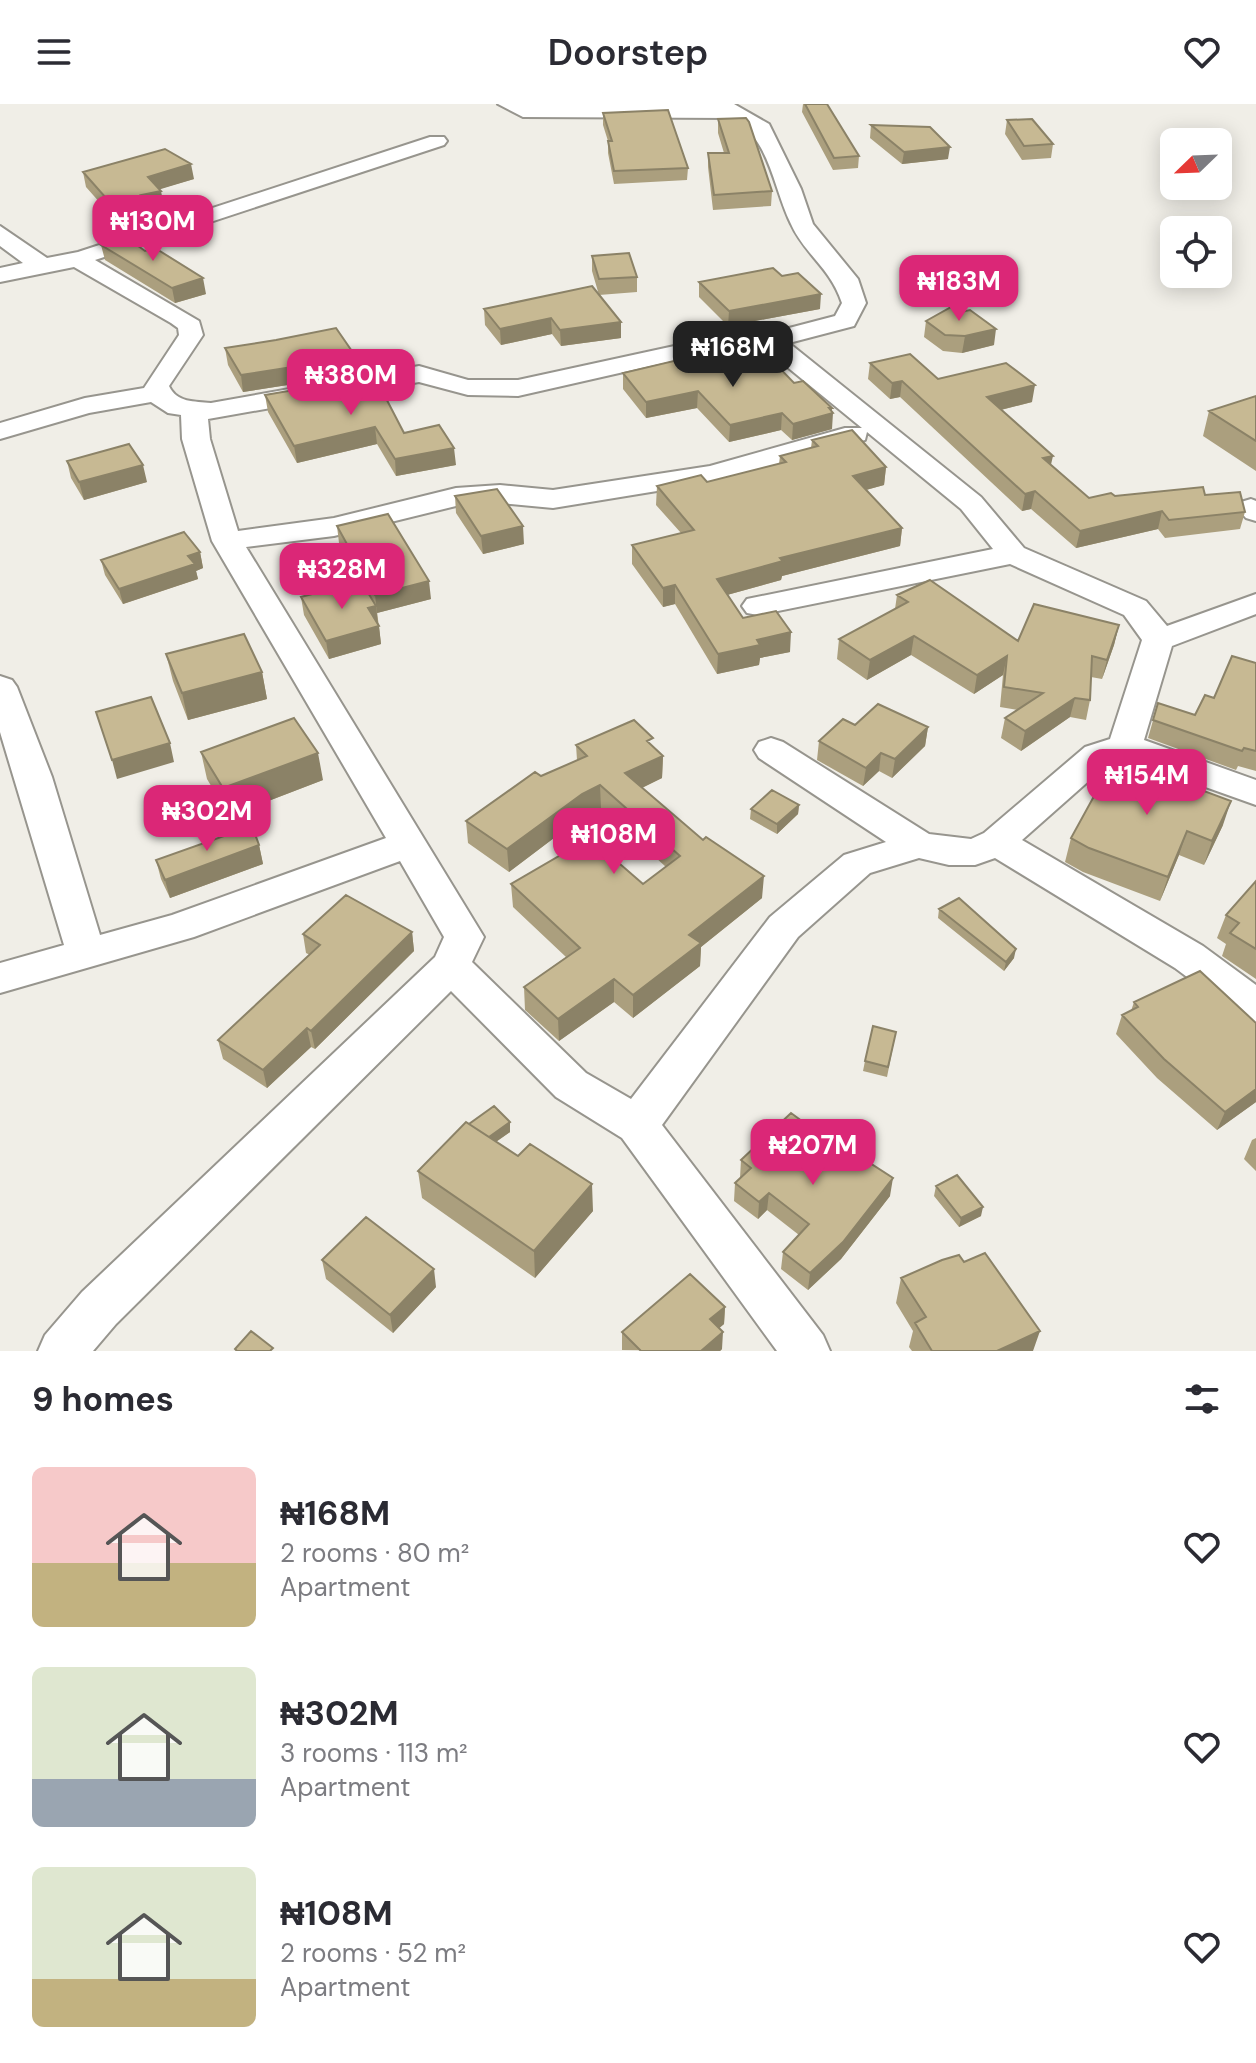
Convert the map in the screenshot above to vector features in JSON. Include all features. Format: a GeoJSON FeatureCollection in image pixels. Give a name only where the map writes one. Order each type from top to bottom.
{"type":"FeatureCollection","features":[{"type":"Feature","properties":{"kind":"street"},"geometry":{"type":"LineString","coordinates":[[0,431],[85,406],[157,393],[177,407],[194,411],[233,408],[419,374],[437,374],[457,386],[484,390],[518,388],[725,342],[770,340],[845,321],[854,303],[846,279],[802,225],[790,189],[759,124],[729,108],[538,112],[515,109],[508,104]]}},
{"type":"Feature","properties":{"kind":"street"},"geometry":{"type":"LineString","coordinates":[[0,275],[77,259],[437,141]]}},
{"type":"Feature","properties":{"kind":"street"},"geometry":{"type":"LineString","coordinates":[[0,233],[17,250],[44,266]]}},
{"type":"Feature","properties":{"kind":"street"},"geometry":{"type":"LineString","coordinates":[[77,259],[190,326],[191,335],[161,377],[157,393]]}},
{"type":"Feature","properties":{"kind":"street"},"geometry":{"type":"LineString","coordinates":[[770,340],[971,503],[1013,554],[1135,608],[1150,623],[1158,640],[1125,746]]}},
{"type":"Feature","properties":{"kind":"street"},"geometry":{"type":"LineString","coordinates":[[62,1351],[99,1308],[451,966],[464,937],[227,541],[196,439],[194,411]]}},
{"type":"Feature","properties":{"kind":"street"},"geometry":{"type":"LineString","coordinates":[[227,541],[334,527],[456,497],[500,494],[553,499],[712,474],[878,428]]}},
{"type":"Feature","properties":{"kind":"street"},"geometry":{"type":"LineString","coordinates":[[758,606],[1013,554]]}},
{"type":"Feature","properties":{"kind":"street"},"geometry":{"type":"LineString","coordinates":[[1158,640],[1256,603]]}},
{"type":"Feature","properties":{"kind":"street"},"geometry":{"type":"LineString","coordinates":[[0,687],[34,777],[86,953]]}},
{"type":"Feature","properties":{"kind":"street"},"geometry":{"type":"LineString","coordinates":[[771,750],[918,845],[949,852],[975,852],[997,842],[1097,755],[1125,746],[1256,793]]}},
{"type":"Feature","properties":{"kind":"street"},"geometry":{"type":"LineString","coordinates":[[997,842],[1189,957],[1256,1007]]}},
{"type":"Feature","properties":{"kind":"street"},"geometry":{"type":"LineString","coordinates":[[0,978],[180,927],[409,844]]}},
{"type":"Feature","properties":{"kind":"street"},"geometry":{"type":"LineString","coordinates":[[637,1125],[784,927],[857,864],[918,845]]}},
{"type":"Feature","properties":{"kind":"street"},"geometry":{"type":"LineString","coordinates":[[451,966],[571,1085],[637,1125],[806,1351]]}},
{"type":"Feature","properties":{"kind":"building"},"geometry":{"type":"Polygon","coordinates":[[[805,104],[827,104],[859,156],[834,158],[805,104]]]}},
{"type":"Feature","properties":{"kind":"building"},"geometry":{"type":"Polygon","coordinates":[[[668,110],[688,168],[614,171],[608,141],[612,141],[603,113],[668,110]]]}},
{"type":"Feature","properties":{"kind":"building"},"geometry":{"type":"Polygon","coordinates":[[[746,118],[772,191],[714,195],[708,153],[729,153],[718,119],[746,118]]]}},
{"type":"Feature","properties":{"kind":"building"},"geometry":{"type":"Polygon","coordinates":[[[1032,119],[1053,144],[1024,146],[1007,120],[1032,119]]]}},
{"type":"Feature","properties":{"kind":"building"},"geometry":{"type":"Polygon","coordinates":[[[871,125],[930,127],[950,147],[904,152],[871,125]]]}},
{"type":"Feature","properties":{"kind":"building"},"geometry":{"type":"Polygon","coordinates":[[[165,149],[191,164],[148,177],[161,191],[141,195],[145,199],[113,206],[83,172],[165,149]]]}},
{"type":"Feature","properties":{"kind":"building"},"geometry":{"type":"Polygon","coordinates":[[[126,237],[145,251],[155,248],[203,278],[172,288],[101,245],[126,237]]]}},
{"type":"Feature","properties":{"kind":"building"},"geometry":{"type":"Polygon","coordinates":[[[629,253],[637,277],[599,279],[592,256],[629,253]]]}},
{"type":"Feature","properties":{"kind":"building"},"geometry":{"type":"Polygon","coordinates":[[[773,268],[782,276],[798,273],[821,294],[729,311],[699,282],[773,268]]]}},
{"type":"Feature","properties":{"kind":"building"},"geometry":{"type":"Polygon","coordinates":[[[592,286],[621,322],[560,330],[551,318],[500,329],[484,309],[592,286]]]}},
{"type":"Feature","properties":{"kind":"building"},"geometry":{"type":"Polygon","coordinates":[[[953,306],[961,312],[970,310],[996,329],[965,336],[945,335],[926,321],[953,306]]]}},
{"type":"Feature","properties":{"kind":"building"},"geometry":{"type":"Polygon","coordinates":[[[336,328],[356,357],[241,375],[225,348],[276,340],[336,328]]]}},
{"type":"Feature","properties":{"kind":"building"},"geometry":{"type":"Polygon","coordinates":[[[910,354],[938,379],[1006,363],[1035,385],[987,397],[1053,456],[1043,458],[1089,498],[1111,493],[1115,496],[1203,487],[1205,495],[1240,492],[1245,512],[1169,520],[1162,511],[1080,531],[1035,491],[1025,494],[902,381],[892,383],[870,363],[910,354]]]}},
{"type":"Feature","properties":{"kind":"building"},"geometry":{"type":"Polygon","coordinates":[[[699,355],[712,368],[768,356],[794,383],[803,381],[832,408],[829,408],[833,413],[793,424],[782,413],[730,425],[698,391],[646,402],[623,373],[699,355]]]}},
{"type":"Feature","properties":{"kind":"building"},"geometry":{"type":"Polygon","coordinates":[[[370,377],[376,379],[404,433],[439,425],[454,448],[395,459],[375,427],[294,446],[265,395],[370,377]]]}},
{"type":"Feature","properties":{"kind":"building"},"geometry":{"type":"Polygon","coordinates":[[[1256,396],[1256,441],[1209,411],[1256,396]]]}},
{"type":"Feature","properties":{"kind":"building"},"geometry":{"type":"Polygon","coordinates":[[[852,430],[886,467],[853,476],[902,528],[780,558],[783,561],[717,579],[743,618],[776,611],[791,632],[757,640],[760,645],[718,654],[675,585],[663,588],[632,545],[694,530],[657,486],[701,475],[707,482],[786,462],[780,456],[818,446],[812,440],[852,430]]]}},
{"type":"Feature","properties":{"kind":"building"},"geometry":{"type":"Polygon","coordinates":[[[129,444],[143,465],[79,482],[67,461],[129,444]]]}},
{"type":"Feature","properties":{"kind":"building"},"geometry":{"type":"Polygon","coordinates":[[[497,489],[523,526],[481,536],[455,496],[497,489]]]}},
{"type":"Feature","properties":{"kind":"building"},"geometry":{"type":"Polygon","coordinates":[[[388,514],[429,581],[375,595],[337,526],[388,514]]]}},
{"type":"Feature","properties":{"kind":"building"},"geometry":{"type":"Polygon","coordinates":[[[184,532],[200,552],[188,556],[195,564],[119,589],[101,560],[184,532]]]}},
{"type":"Feature","properties":{"kind":"building"},"geometry":{"type":"Polygon","coordinates":[[[930,580],[1018,641],[1034,604],[1119,625],[1107,660],[1092,656],[1090,700],[1075,698],[1025,731],[1005,718],[1043,693],[1004,687],[1007,656],[977,675],[914,636],[870,660],[839,639],[908,602],[897,595],[930,580]]]}},
{"type":"Feature","properties":{"kind":"building"},"geometry":{"type":"Polygon","coordinates":[[[361,581],[376,606],[368,608],[379,626],[326,641],[301,597],[361,581]]]}},
{"type":"Feature","properties":{"kind":"building"},"geometry":{"type":"Polygon","coordinates":[[[244,634],[262,672],[182,693],[166,654],[244,634]]]}},
{"type":"Feature","properties":{"kind":"building"},"geometry":{"type":"Polygon","coordinates":[[[1232,656],[1256,663],[1256,751],[1244,748],[1242,751],[1153,720],[1158,703],[1195,715],[1205,695],[1214,698],[1232,656]]]}},
{"type":"Feature","properties":{"kind":"building"},"geometry":{"type":"Polygon","coordinates":[[[151,697],[170,743],[112,760],[96,712],[151,697]]]}},
{"type":"Feature","properties":{"kind":"building"},"geometry":{"type":"Polygon","coordinates":[[[878,704],[928,727],[895,759],[881,753],[866,768],[819,741],[843,719],[855,725],[878,704]]]}},
{"type":"Feature","properties":{"kind":"building"},"geometry":{"type":"Polygon","coordinates":[[[294,718],[318,753],[223,788],[201,752],[294,718]]]}},
{"type":"Feature","properties":{"kind":"building"},"geometry":{"type":"Polygon","coordinates":[[[634,720],[653,738],[647,741],[663,756],[625,773],[703,840],[706,837],[764,876],[689,935],[701,943],[633,995],[614,979],[558,1019],[524,987],[580,948],[511,884],[590,838],[643,884],[680,856],[600,785],[582,794],[507,849],[466,821],[535,772],[541,776],[587,756],[576,745],[634,720]]]}},
{"type":"Feature","properties":{"kind":"building"},"geometry":{"type":"Polygon","coordinates":[[[1115,758],[1231,801],[1212,841],[1187,831],[1168,877],[1089,848],[1071,838],[1115,758]]]}},
{"type":"Feature","properties":{"kind":"building"},"geometry":{"type":"Polygon","coordinates":[[[772,790],[799,805],[777,824],[751,809],[772,790]]]}},
{"type":"Feature","properties":{"kind":"building"},"geometry":{"type":"Polygon","coordinates":[[[252,826],[259,845],[165,880],[156,860],[252,826]]]}},
{"type":"Feature","properties":{"kind":"building"},"geometry":{"type":"Polygon","coordinates":[[[1256,881],[1256,949],[1230,933],[1239,923],[1226,915],[1256,881]]]}},
{"type":"Feature","properties":{"kind":"building"},"geometry":{"type":"Polygon","coordinates":[[[346,895],[412,932],[311,1031],[307,1028],[263,1070],[218,1040],[320,945],[303,934],[346,895]]]}},
{"type":"Feature","properties":{"kind":"building"},"geometry":{"type":"Polygon","coordinates":[[[959,898],[1016,949],[1006,962],[939,909],[959,898]]]}},
{"type":"Feature","properties":{"kind":"building"},"geometry":{"type":"Polygon","coordinates":[[[1200,971],[1256,1023],[1256,1089],[1225,1112],[1164,1059],[1122,1015],[1138,1007],[1134,1002],[1200,971]]]}},
{"type":"Feature","properties":{"kind":"building"},"geometry":{"type":"Polygon","coordinates":[[[873,1026],[896,1032],[888,1067],[865,1061],[873,1026]]]}},
{"type":"Feature","properties":{"kind":"building"},"geometry":{"type":"Polygon","coordinates":[[[494,1106],[510,1122],[489,1137],[469,1124],[494,1106]]]}},
{"type":"Feature","properties":{"kind":"building"},"geometry":{"type":"Polygon","coordinates":[[[791,1113],[856,1161],[859,1156],[893,1178],[843,1242],[810,1273],[783,1252],[809,1224],[769,1193],[759,1202],[735,1183],[751,1168],[741,1160],[791,1113]]]}},
{"type":"Feature","properties":{"kind":"building"},"geometry":{"type":"Polygon","coordinates":[[[466,1122],[518,1156],[530,1144],[592,1184],[534,1251],[418,1171],[466,1122]]]}},
{"type":"Feature","properties":{"kind":"building"},"geometry":{"type":"Polygon","coordinates":[[[957,1175],[983,1207],[961,1218],[936,1186],[957,1175]]]}},
{"type":"Feature","properties":{"kind":"building"},"geometry":{"type":"Polygon","coordinates":[[[366,1217],[434,1269],[390,1315],[322,1260],[366,1217]]]}},
{"type":"Feature","properties":{"kind":"building"},"geometry":{"type":"Polygon","coordinates":[[[985,1253],[1040,1331],[997,1351],[932,1351],[915,1323],[926,1317],[901,1278],[942,1260],[959,1255],[964,1262],[985,1253]]]}},
{"type":"Feature","properties":{"kind":"building"},"geometry":{"type":"Polygon","coordinates":[[[690,1274],[725,1307],[710,1319],[723,1332],[701,1351],[641,1351],[622,1332],[690,1274]]]}},
{"type":"Feature","properties":{"kind":"building"},"geometry":{"type":"Polygon","coordinates":[[[251,1331],[273,1348],[270,1351],[237,1351],[235,1349],[251,1331]]]}}]}
